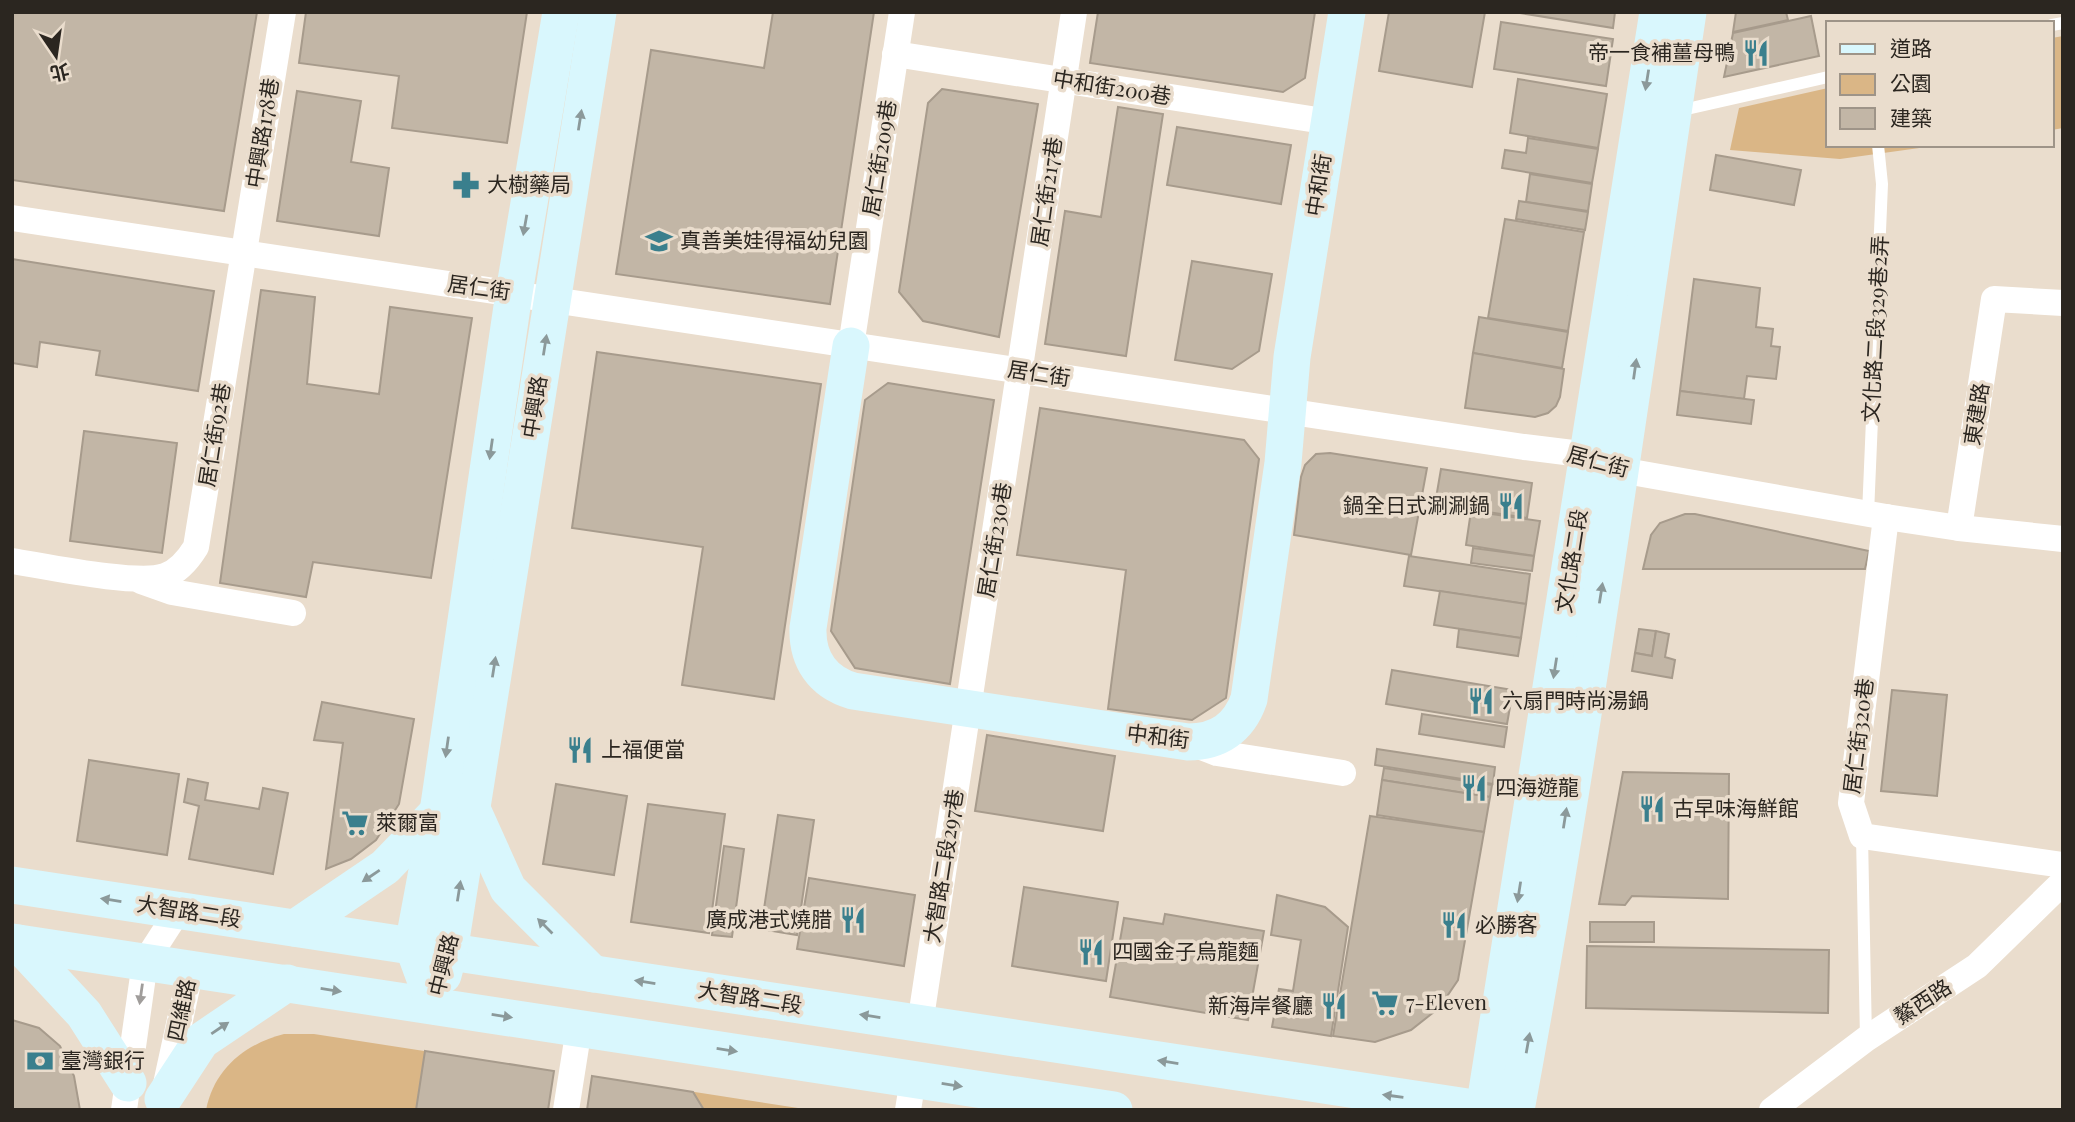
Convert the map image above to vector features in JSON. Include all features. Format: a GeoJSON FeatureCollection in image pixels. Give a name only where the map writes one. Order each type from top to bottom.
{"type":"FeatureCollection","features":[{"type":"Feature","properties":{"kind":"street","name":"中興路178巷"},"geometry":{"type":"LineString","coordinates":[[244,253],[282,12]]}},
{"type":"Feature","properties":{"kind":"street","name":"中興路"},"geometry":{"type":"LineString","coordinates":[[435,1006],[449,952],[455,810],[514,293],[561,12]]}},
{"type":"Feature","properties":{"kind":"street","name":"中興路"},"geometry":{"type":"LineString","coordinates":[[435,1006],[413,946],[455,810],[552,299],[598,12]]}},
{"type":"Feature","properties":{"kind":"street","name":"居仁街209巷"},"geometry":{"type":"LineString","coordinates":[[851,346],[902,12]]}},
{"type":"Feature","properties":{"kind":"street","name":"居仁街217巷"},"geometry":{"type":"LineString","coordinates":[[1020,371],[1074,12]]}},
{"type":"Feature","properties":{"kind":"street","name":"中和街"},"geometry":{"type":"LineString","coordinates":[[851,346],[808,628],[809,648],[821,673],[843,688],[1188,742],[1201,742],[1226,732],[1241,718],[1248,699],[1283,463],[1292,357],[1347,12]]}},
{"type":"Feature","properties":{"kind":"street","name":"文化路二段"},"geometry":{"type":"LineString","coordinates":[[1516,1110],[1543,960],[1658,12]]}},
{"type":"Feature","properties":{"kind":"street","name":"文化路二段"},"geometry":{"type":"LineString","coordinates":[[1485,1110],[1673,112],[1688,12]]}},
{"type":"Feature","properties":{"kind":"street","name":"中和街200巷"},"geometry":{"type":"LineString","coordinates":[[895,54],[1329,122]]}},
{"type":"Feature","properties":{"kind":"street","name":"居仁街"},"geometry":{"type":"LineString","coordinates":[[12,218],[1287,412],[1605,462],[1877,515],[1959,528],[2063,539]]}},
{"type":"Feature","properties":{"kind":"street","name":"居仁街92巷"},"geometry":{"type":"LineString","coordinates":[[12,561],[140,580],[151,580],[183,565],[196,547],[244,253]]}},
{"type":"Feature","properties":{"kind":"street","name":"東建路"},"geometry":{"type":"LineString","coordinates":[[1959,528],[1994,299],[2063,303]]}},
{"type":"Feature","properties":{"kind":"street","name":"居仁街230巷"},"geometry":{"type":"LineString","coordinates":[[968,709],[1020,371]]}},
{"type":"Feature","properties":{"kind":"street","name":"居仁街320巷"},"geometry":{"type":"LineString","coordinates":[[1862,836],[1851,803],[1877,515]]}},
{"type":"Feature","properties":{"kind":"street","name":"居仁街92巷"},"geometry":{"type":"LineString","coordinates":[[140,580],[173,592],[293,613]]}},
{"type":"Feature","properties":{"kind":"street","name":"大智路二段297巷"},"geometry":{"type":"LineString","coordinates":[[920,1024],[968,709]]}},
{"type":"Feature","properties":{"kind":"street"},"geometry":{"type":"LineString","coordinates":[[1188,742],[1217,753],[1343,773]]}},
{"type":"Feature","properties":{"kind":"street"},"geometry":{"type":"LineString","coordinates":[[295,928],[385,867],[455,810],[508,889],[593,974]]}},
{"type":"Feature","properties":{"kind":"street"},"geometry":{"type":"LineString","coordinates":[[1862,836],[2063,865]]}},
{"type":"Feature","properties":{"kind":"street","name":"鰲西路"},"geometry":{"type":"LineString","coordinates":[[1772,1110],[1866,1039],[1976,966],[2063,881]]}},
{"type":"Feature","properties":{"kind":"street","name":"大智路二段"},"geometry":{"type":"LineString","coordinates":[[12,886],[1485,1110]]}},
{"type":"Feature","properties":{"kind":"street","name":"四維路"},"geometry":{"type":"LineString","coordinates":[[126,1097],[145,962],[178,911]]}},
{"type":"Feature","properties":{"kind":"street","name":"四維路"},"geometry":{"type":"LineString","coordinates":[[162,1104],[191,969],[178,911]]}},
{"type":"Feature","properties":{"kind":"street"},"geometry":{"type":"LineString","coordinates":[[15,942],[579,1028],[910,1094],[1114,1110]]}},
{"type":"Feature","properties":{"kind":"street"},"geometry":{"type":"LineString","coordinates":[[15,942],[84,1014],[126,1097]]}},
{"type":"Feature","properties":{"kind":"street"},"geometry":{"type":"LineString","coordinates":[[162,1104],[201,1041],[288,983]]}},
{"type":"Feature","properties":{"kind":"street"},"geometry":{"type":"LineString","coordinates":[[566,1110],[579,1028]]}},
{"type":"Feature","properties":{"kind":"lane"},"geometry":{"type":"LineString","coordinates":[[1673,112],[1826,76]]}},
{"type":"Feature","properties":{"kind":"lane","name":"文化路二段329巷2弄"},"geometry":{"type":"LineString","coordinates":[[1877,515],[1882,184],[1878,147]]}},
{"type":"Feature","properties":{"kind":"lane"},"geometry":{"type":"LineString","coordinates":[[1862,836],[1866,1039]]}},
{"type":"Feature","properties":{"kind":"green space"},"geometry":{"type":"Polygon","coordinates":[[[2063,36],[2063,128],[2054,130],[2054,38],[2063,36]]]}},
{"type":"Feature","properties":{"kind":"green space"},"geometry":{"type":"Polygon","coordinates":[[[1826,88],[1826,147],[1927,147],[1840,159],[1730,150],[1739,108],[1826,88]]]}},
{"type":"Feature","properties":{"kind":"green space"},"geometry":{"type":"Polygon","coordinates":[[[284,1034],[314,1034],[554,1071],[548,1110],[206,1110],[216,1082],[233,1060],[256,1044],[284,1034]]]}},
{"type":"Feature","properties":{"kind":"green space"},"geometry":{"type":"Polygon","coordinates":[[[592,1076],[811,1110],[587,1110],[592,1076]]]}},
{"type":"Feature","properties":{"kind":"building"},"geometry":{"type":"Polygon","coordinates":[[[12,12],[257,12],[224,211],[12,180],[12,12]]]}},
{"type":"Feature","properties":{"kind":"building"},"geometry":{"type":"Polygon","coordinates":[[[306,12],[527,12],[507,143],[392,128],[399,76],[299,63],[306,12]]]}},
{"type":"Feature","properties":{"kind":"building"},"geometry":{"type":"Polygon","coordinates":[[[773,12],[874,12],[830,304],[616,274],[651,50],[764,68],[773,12]]]}},
{"type":"Feature","properties":{"kind":"building"},"geometry":{"type":"Polygon","coordinates":[[[1098,12],[1315,12],[1305,78],[1283,92],[1090,63],[1098,12]]]}},
{"type":"Feature","properties":{"kind":"building"},"geometry":{"type":"Polygon","coordinates":[[[1389,12],[1485,12],[1472,87],[1379,71],[1389,12]]]}},
{"type":"Feature","properties":{"kind":"building"},"geometry":{"type":"Polygon","coordinates":[[[1514,12],[1615,12],[1613,28],[1514,12]]]}},
{"type":"Feature","properties":{"kind":"building"},"geometry":{"type":"Polygon","coordinates":[[[1736,12],[1786,12],[1788,20],[1733,32],[1736,12]]]}},
{"type":"Feature","properties":{"kind":"building"},"geometry":{"type":"Polygon","coordinates":[[[1811,16],[1819,56],[1724,77],[1733,33],[1811,16]]]}},
{"type":"Feature","properties":{"kind":"building"},"geometry":{"type":"Polygon","coordinates":[[[1501,22],[1613,39],[1606,86],[1494,69],[1501,22]]]}},
{"type":"Feature","properties":{"kind":"building"},"geometry":{"type":"Polygon","coordinates":[[[1518,79],[1607,94],[1598,148],[1510,133],[1518,79]]]}},
{"type":"Feature","properties":{"kind":"building"},"geometry":{"type":"Polygon","coordinates":[[[942,89],[1038,104],[999,337],[923,321],[899,292],[928,103],[942,89]]]}},
{"type":"Feature","properties":{"kind":"building"},"geometry":{"type":"Polygon","coordinates":[[[297,91],[361,101],[351,162],[389,168],[379,236],[277,221],[297,91]]]}},
{"type":"Feature","properties":{"kind":"building"},"geometry":{"type":"Polygon","coordinates":[[[1118,107],[1163,114],[1126,356],[1045,344],[1065,211],[1101,217],[1118,107]]]}},
{"type":"Feature","properties":{"kind":"building"},"geometry":{"type":"Polygon","coordinates":[[[1177,127],[1291,145],[1281,204],[1167,185],[1177,127]]]}},
{"type":"Feature","properties":{"kind":"building"},"geometry":{"type":"Polygon","coordinates":[[[1528,138],[1598,149],[1592,183],[1502,168],[1505,150],[1526,153],[1528,138]]]}},
{"type":"Feature","properties":{"kind":"building"},"geometry":{"type":"Polygon","coordinates":[[[1716,155],[1801,170],[1794,205],[1710,190],[1716,155]]]}},
{"type":"Feature","properties":{"kind":"building"},"geometry":{"type":"Polygon","coordinates":[[[1530,174],[1592,184],[1588,211],[1526,202],[1530,174]]]}},
{"type":"Feature","properties":{"kind":"building"},"geometry":{"type":"Polygon","coordinates":[[[1519,201],[1588,212],[1585,230],[1516,219],[1519,201]]]}},
{"type":"Feature","properties":{"kind":"building"},"geometry":{"type":"Polygon","coordinates":[[[1505,219],[1584,232],[1568,331],[1488,318],[1505,219]]]}},
{"type":"Feature","properties":{"kind":"building"},"geometry":{"type":"Polygon","coordinates":[[[12,259],[214,291],[198,391],[96,375],[100,351],[40,342],[37,367],[12,363],[12,259]]]}},
{"type":"Feature","properties":{"kind":"building"},"geometry":{"type":"Polygon","coordinates":[[[1192,261],[1272,274],[1259,351],[1232,369],[1175,360],[1192,261]]]}},
{"type":"Feature","properties":{"kind":"building"},"geometry":{"type":"Polygon","coordinates":[[[1694,279],[1760,288],[1756,327],[1773,329],[1771,346],[1780,347],[1776,379],[1747,376],[1744,399],[1680,391],[1694,279]]]}},
{"type":"Feature","properties":{"kind":"building"},"geometry":{"type":"Polygon","coordinates":[[[261,290],[315,297],[307,384],[379,394],[390,307],[472,318],[431,578],[313,562],[306,597],[220,583],[261,290]]]}},
{"type":"Feature","properties":{"kind":"building"},"geometry":{"type":"Polygon","coordinates":[[[1479,317],[1568,332],[1562,368],[1473,353],[1479,317]]]}},
{"type":"Feature","properties":{"kind":"building"},"geometry":{"type":"Polygon","coordinates":[[[597,352],[821,384],[774,699],[682,685],[703,547],[572,528],[597,352]]]}},
{"type":"Feature","properties":{"kind":"building"},"geometry":{"type":"Polygon","coordinates":[[[1473,353],[1564,369],[1556,406],[1548,413],[1535,417],[1465,408],[1473,353]]]}},
{"type":"Feature","properties":{"kind":"building"},"geometry":{"type":"Polygon","coordinates":[[[888,383],[994,400],[950,684],[855,668],[831,631],[865,400],[888,383]]]}},
{"type":"Feature","properties":{"kind":"building"},"geometry":{"type":"Polygon","coordinates":[[[1680,391],[1754,400],[1751,424],[1677,415],[1680,391]]]}},
{"type":"Feature","properties":{"kind":"building"},"geometry":{"type":"Polygon","coordinates":[[[1040,408],[1244,440],[1259,459],[1226,698],[1192,720],[1108,709],[1126,570],[1017,555],[1040,408]]]}},
{"type":"Feature","properties":{"kind":"building"},"geometry":{"type":"Polygon","coordinates":[[[84,431],[177,443],[162,553],[70,541],[84,431]]]}},
{"type":"Feature","properties":{"kind":"building"},"geometry":{"type":"Polygon","coordinates":[[[1330,453],[1427,468],[1411,555],[1294,535],[1305,465],[1316,454],[1330,453]]]}},
{"type":"Feature","properties":{"kind":"building"},"geometry":{"type":"Polygon","coordinates":[[[1441,469],[1532,483],[1527,518],[1435,504],[1441,469]]]}},
{"type":"Feature","properties":{"kind":"building"},"geometry":{"type":"Polygon","coordinates":[[[1471,511],[1540,521],[1534,556],[1466,545],[1471,511]]]}},
{"type":"Feature","properties":{"kind":"building"},"geometry":{"type":"Polygon","coordinates":[[[1685,514],[1869,551],[1865,569],[1643,569],[1651,535],[1660,523],[1685,514]]]}},
{"type":"Feature","properties":{"kind":"building"},"geometry":{"type":"Polygon","coordinates":[[[1473,548],[1534,556],[1532,571],[1471,563],[1473,548]]]}},
{"type":"Feature","properties":{"kind":"building"},"geometry":{"type":"Polygon","coordinates":[[[1409,556],[1530,574],[1526,604],[1404,586],[1409,556]]]}},
{"type":"Feature","properties":{"kind":"building"},"geometry":{"type":"Polygon","coordinates":[[[1440,591],[1526,604],[1521,638],[1434,625],[1440,591]]]}},
{"type":"Feature","properties":{"kind":"building"},"geometry":{"type":"Polygon","coordinates":[[[1459,629],[1521,638],[1518,656],[1457,647],[1459,629]]]}},
{"type":"Feature","properties":{"kind":"building"},"geometry":{"type":"Polygon","coordinates":[[[1639,629],[1656,631],[1652,656],[1635,653],[1639,629]]]}},
{"type":"Feature","properties":{"kind":"building"},"geometry":{"type":"Polygon","coordinates":[[[1656,631],[1669,634],[1665,657],[1675,660],[1672,678],[1632,671],[1635,653],[1652,656],[1656,631]]]}},
{"type":"Feature","properties":{"kind":"building"},"geometry":{"type":"Polygon","coordinates":[[[1392,670],[1513,690],[1507,724],[1386,704],[1392,670]]]}},
{"type":"Feature","properties":{"kind":"building"},"geometry":{"type":"Polygon","coordinates":[[[1892,690],[1947,695],[1937,796],[1881,791],[1892,690]]]}},
{"type":"Feature","properties":{"kind":"building"},"geometry":{"type":"Polygon","coordinates":[[[322,702],[414,719],[399,804],[376,840],[351,859],[326,869],[343,743],[314,740],[322,702]]]}},
{"type":"Feature","properties":{"kind":"building"},"geometry":{"type":"Polygon","coordinates":[[[1422,714],[1507,727],[1504,747],[1419,734],[1422,714]]]}},
{"type":"Feature","properties":{"kind":"building"},"geometry":{"type":"Polygon","coordinates":[[[987,735],[1115,756],[1103,831],[975,811],[987,735]]]}},
{"type":"Feature","properties":{"kind":"building"},"geometry":{"type":"Polygon","coordinates":[[[1377,749],[1495,767],[1493,784],[1375,765],[1377,749]]]}},
{"type":"Feature","properties":{"kind":"building"},"geometry":{"type":"Polygon","coordinates":[[[89,760],[179,774],[167,855],[77,841],[89,760]]]}},
{"type":"Feature","properties":{"kind":"building"},"geometry":{"type":"Polygon","coordinates":[[[1384,768],[1492,785],[1490,797],[1382,780],[1384,768]]]}},
{"type":"Feature","properties":{"kind":"building"},"geometry":{"type":"Polygon","coordinates":[[[1623,772],[1729,774],[1728,899],[1632,896],[1625,905],[1599,904],[1623,772]]]}},
{"type":"Feature","properties":{"kind":"building"},"geometry":{"type":"Polygon","coordinates":[[[188,779],[208,783],[205,800],[259,809],[263,788],[288,793],[273,874],[189,859],[199,806],[184,802],[188,779]]]}},
{"type":"Feature","properties":{"kind":"building"},"geometry":{"type":"Polygon","coordinates":[[[1382,780],[1490,797],[1484,832],[1377,815],[1382,780]]]}},
{"type":"Feature","properties":{"kind":"building"},"geometry":{"type":"Polygon","coordinates":[[[556,784],[627,796],[614,875],[543,864],[556,784]]]}},
{"type":"Feature","properties":{"kind":"building"},"geometry":{"type":"Polygon","coordinates":[[[648,804],[725,814],[709,933],[631,922],[648,804]]]}},
{"type":"Feature","properties":{"kind":"building"},"geometry":{"type":"Polygon","coordinates":[[[778,815],[814,820],[797,935],[761,929],[778,815]]]}},
{"type":"Feature","properties":{"kind":"building"},"geometry":{"type":"Polygon","coordinates":[[[1370,816],[1484,832],[1458,980],[1439,1008],[1411,1030],[1375,1042],[1333,1036],[1370,816]]]}},
{"type":"Feature","properties":{"kind":"building"},"geometry":{"type":"Polygon","coordinates":[[[724,846],[744,849],[732,937],[712,935],[724,846]]]}},
{"type":"Feature","properties":{"kind":"building"},"geometry":{"type":"Polygon","coordinates":[[[809,878],[915,895],[904,966],[797,949],[809,878]]]}},
{"type":"Feature","properties":{"kind":"building"},"geometry":{"type":"Polygon","coordinates":[[[1024,887],[1118,902],[1106,981],[1012,966],[1024,887]]]}},
{"type":"Feature","properties":{"kind":"building"},"geometry":{"type":"Polygon","coordinates":[[[1277,895],[1325,907],[1348,927],[1331,1036],[1272,1027],[1279,989],[1293,991],[1301,940],[1271,935],[1277,895]]]}},
{"type":"Feature","properties":{"kind":"building"},"geometry":{"type":"Polygon","coordinates":[[[1165,914],[1264,931],[1248,1020],[1110,997],[1124,918],[1163,924],[1165,914]]]}},
{"type":"Feature","properties":{"kind":"building"},"geometry":{"type":"Polygon","coordinates":[[[1590,922],[1654,922],[1654,942],[1590,942],[1590,922]]]}},
{"type":"Feature","properties":{"kind":"building"},"geometry":{"type":"Polygon","coordinates":[[[1587,946],[1829,950],[1828,1013],[1586,1008],[1587,946]]]}},
{"type":"Feature","properties":{"kind":"building","name":"臺灣銀行"},"geometry":{"type":"Polygon","coordinates":[[[12,1020],[39,1028],[60,1046],[74,1076],[80,1110],[12,1110],[12,1020]]]}},
{"type":"Feature","properties":{"kind":"building"},"geometry":{"type":"Polygon","coordinates":[[[425,1051],[554,1071],[548,1110],[416,1110],[425,1051]]]}},
{"type":"Feature","properties":{"kind":"building"},"geometry":{"type":"Polygon","coordinates":[[[592,1076],[693,1092],[704,1110],[587,1110],[592,1076]]]}},
{"type":"Feature","properties":{"kind":"place","name":"帝一食補薑母鴨"},"geometry":{"type":"Point","coordinates":[1756,53]}},
{"type":"Feature","properties":{"kind":"place","name":"大樹藥局"},"geometry":{"type":"Point","coordinates":[466,185]}},
{"type":"Feature","properties":{"kind":"place","name":"真善美娃得福幼兒園"},"geometry":{"type":"Point","coordinates":[659,241]}},
{"type":"Feature","properties":{"kind":"place","name":"鍋全日式涮涮鍋"},"geometry":{"type":"Point","coordinates":[1511,506]}},
{"type":"Feature","properties":{"kind":"place","name":"六扇門時尚湯鍋"},"geometry":{"type":"Point","coordinates":[1481,701]}},
{"type":"Feature","properties":{"kind":"place","name":"上福便當"},"geometry":{"type":"Point","coordinates":[580,750]}},
{"type":"Feature","properties":{"kind":"place","name":"四海遊龍"},"geometry":{"type":"Point","coordinates":[1474,788]}},
{"type":"Feature","properties":{"kind":"place","name":"古早味海鮮館"},"geometry":{"type":"Point","coordinates":[1652,809]}},
{"type":"Feature","properties":{"kind":"place","name":"萊爾富"},"geometry":{"type":"Point","coordinates":[355,823]}},
{"type":"Feature","properties":{"kind":"place","name":"廣成港式燒腊"},"geometry":{"type":"Point","coordinates":[853,920]}},
{"type":"Feature","properties":{"kind":"place","name":"必勝客"},"geometry":{"type":"Point","coordinates":[1454,925]}},
{"type":"Feature","properties":{"kind":"place","name":"四國金子烏龍麵"},"geometry":{"type":"Point","coordinates":[1091,952]}},
{"type":"Feature","properties":{"kind":"place","name":"7-Eleven"},"geometry":{"type":"Point","coordinates":[1385,1003]}},
{"type":"Feature","properties":{"kind":"place","name":"新海岸餐廳"},"geometry":{"type":"Point","coordinates":[1334,1006]}},
{"type":"Feature","properties":{"kind":"place","name":"臺灣銀行"},"geometry":{"type":"Point","coordinates":[40,1061]}}]}
